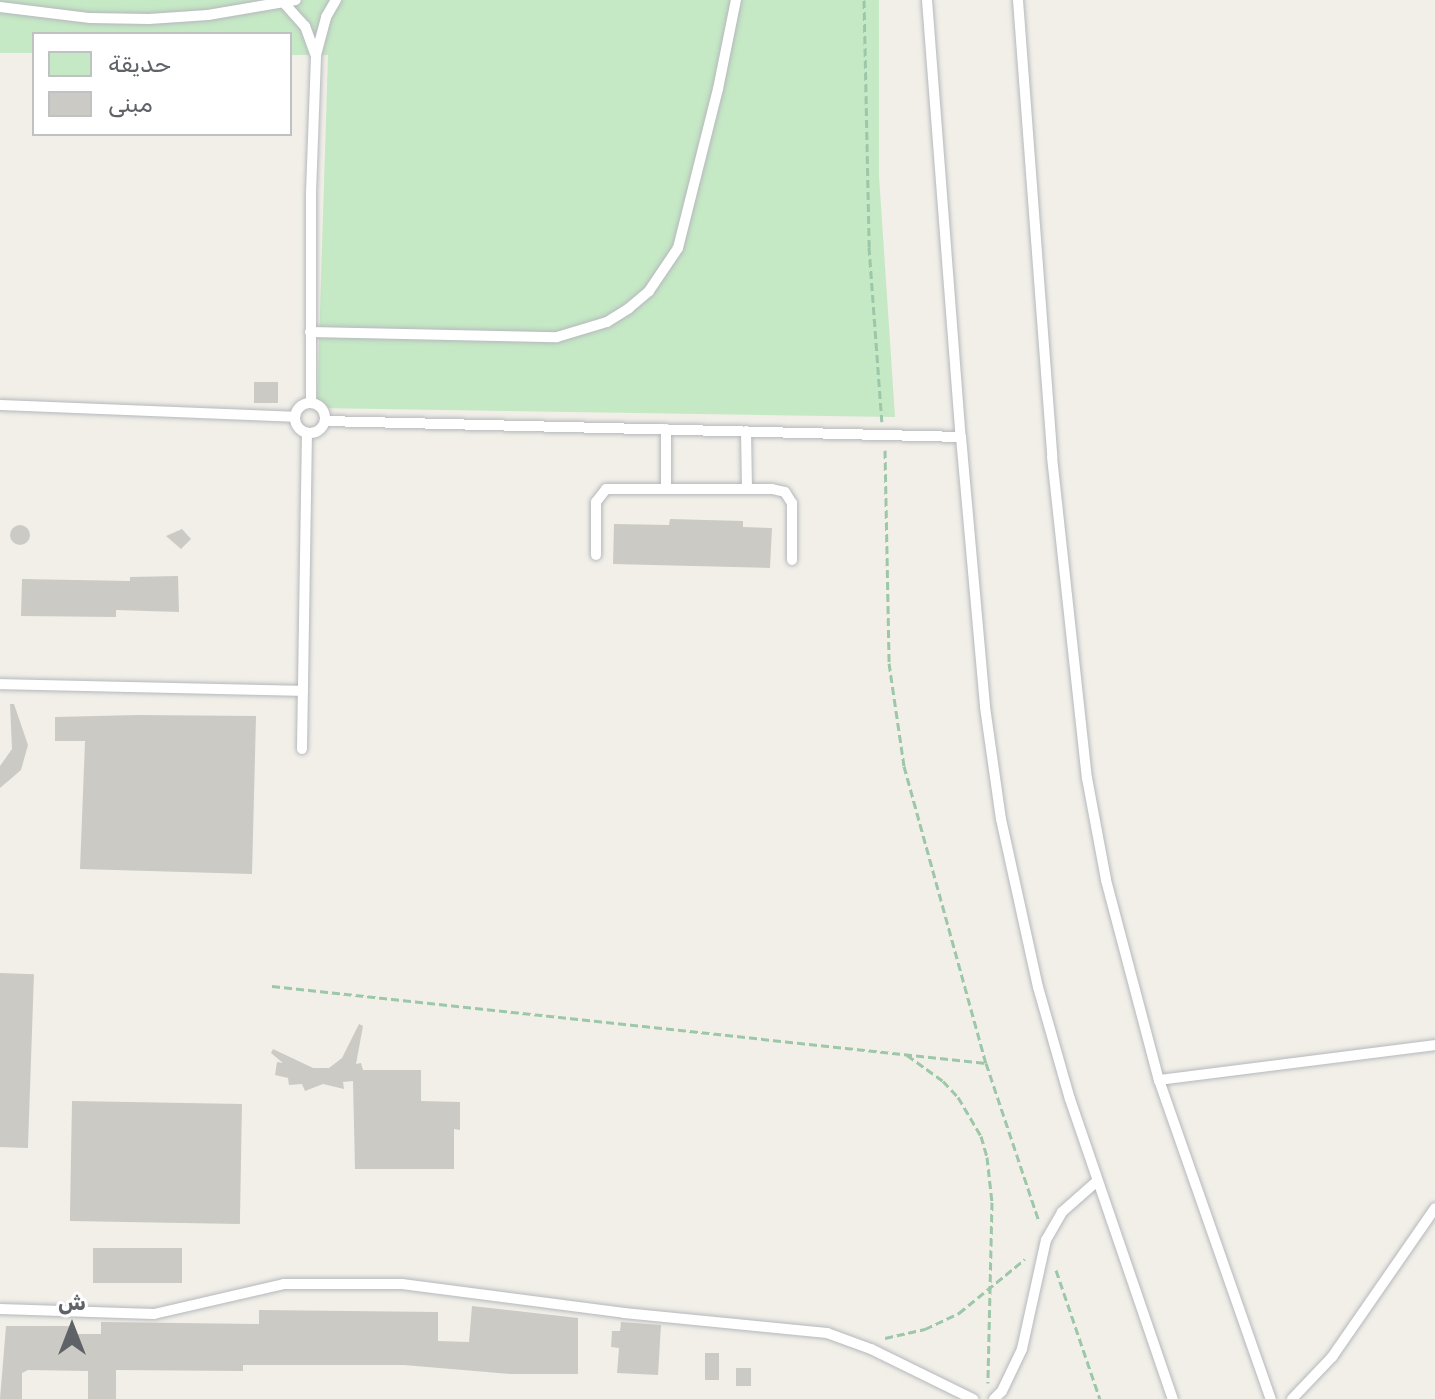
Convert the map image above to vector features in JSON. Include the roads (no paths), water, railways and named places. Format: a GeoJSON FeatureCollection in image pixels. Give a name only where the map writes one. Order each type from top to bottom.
{"type":"FeatureCollection","features":[{"type":"Feature","properties":{"kind":"lane"},"geometry":{"type":"LineString","coordinates":[[0,7],[90,18],[149,19],[208,15],[296,0]]}},
{"type":"Feature","properties":{"kind":"lane"},"geometry":{"type":"LineString","coordinates":[[311,403],[316,55],[326,17],[336,0]]}},
{"type":"Feature","properties":{"kind":"lane"},"geometry":{"type":"LineString","coordinates":[[310,332],[557,337],[607,322],[629,308],[649,291],[678,248],[715,103],[736,0]]}},
{"type":"Feature","properties":{"kind":"lane"},"geometry":{"type":"LineString","coordinates":[[927,0],[985,707],[1001,819],[1038,987],[1096,1182],[1173,1399]]}},
{"type":"Feature","properties":{"kind":"lane"},"geometry":{"type":"LineString","coordinates":[[1018,0],[1052,457],[1085,764],[1106,880],[1159,1080],[1271,1399]]}},
{"type":"Feature","properties":{"kind":"lane"},"geometry":{"type":"LineString","coordinates":[[284,3],[305,26],[316,55]]}},
{"type":"Feature","properties":{"kind":"lane"},"geometry":{"type":"LineString","coordinates":[[311,403],[298,409],[295,417],[301,430],[307,433],[315,432],[325,421],[961,437]]}},
{"type":"Feature","properties":{"kind":"lane"},"geometry":{"type":"LineString","coordinates":[[311,403],[322,409],[325,421]]}},
{"type":"Feature","properties":{"kind":"lane"},"geometry":{"type":"LineString","coordinates":[[0,405],[295,417]]}},
{"type":"Feature","properties":{"kind":"lane"},"geometry":{"type":"LineString","coordinates":[[666,429],[666,488]]}},
{"type":"Feature","properties":{"kind":"lane"},"geometry":{"type":"LineString","coordinates":[[746,431],[747,489]]}},
{"type":"Feature","properties":{"kind":"lane"},"geometry":{"type":"LineString","coordinates":[[302,749],[307,433]]}},
{"type":"Feature","properties":{"kind":"lane"},"geometry":{"type":"LineString","coordinates":[[596,555],[596,502],[601,491],[612,488],[747,489],[779,490],[789,497],[793,509],[792,560]]}},
{"type":"Feature","properties":{"kind":"lane"},"geometry":{"type":"LineString","coordinates":[[0,684],[303,691]]}},
{"type":"Feature","properties":{"kind":"lane"},"geometry":{"type":"LineString","coordinates":[[1159,1080],[1435,1045]]}},
{"type":"Feature","properties":{"kind":"lane"},"geometry":{"type":"LineString","coordinates":[[994,1399],[1002,1391],[1022,1349],[1046,1240],[1062,1212],[1096,1182]]}},
{"type":"Feature","properties":{"kind":"lane"},"geometry":{"type":"LineString","coordinates":[[1292,1399],[1332,1357],[1435,1208]]}},
{"type":"Feature","properties":{"kind":"lane"},"geometry":{"type":"LineString","coordinates":[[0,1309],[154,1314],[284,1284],[402,1284],[624,1313],[827,1333],[871,1349],[973,1399]]}}]}
